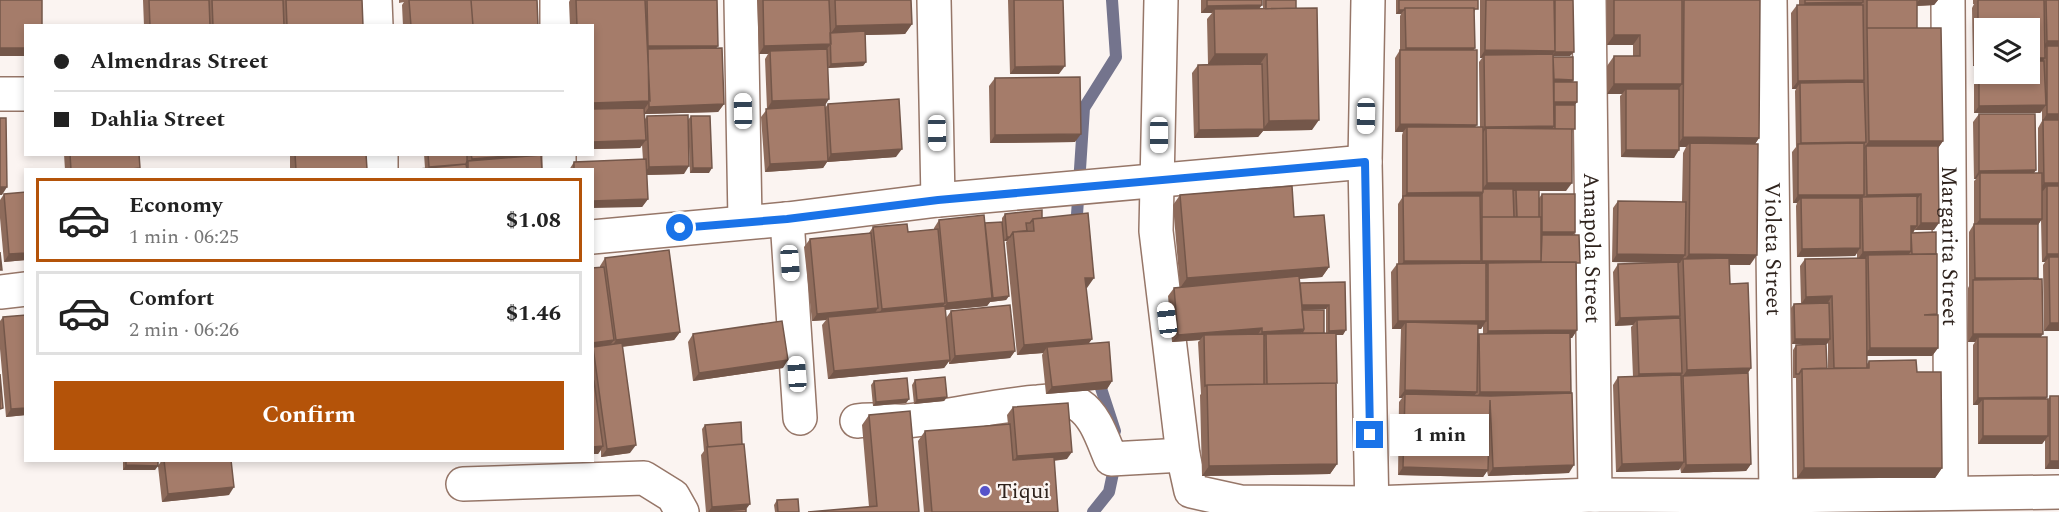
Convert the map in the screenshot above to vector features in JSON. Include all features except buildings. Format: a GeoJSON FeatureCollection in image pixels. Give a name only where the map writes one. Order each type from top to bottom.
{"type":"FeatureCollection","features":[{"type":"Feature","properties":{"kind":"street"},"geometry":{"type":"LineString","coordinates":[[375,0],[376,24]]}},
{"type":"Feature","properties":{"kind":"street"},"geometry":{"type":"LineString","coordinates":[[557,0],[557,24]]}},
{"type":"Feature","properties":{"kind":"street"},"geometry":{"type":"LineString","coordinates":[[741,0],[745,221]]}},
{"type":"Feature","properties":{"kind":"street"},"geometry":{"type":"LineString","coordinates":[[934,0],[938,200]]}},
{"type":"Feature","properties":{"kind":"street"},"geometry":{"type":"LineString","coordinates":[[1161,0],[1144,181],[1156,231],[1173,455],[1190,501],[1372,508],[1595,495],[1776,496],[2059,492]]}},
{"type":"Feature","properties":{"kind":"street"},"geometry":{"type":"LineString","coordinates":[[1368,0],[1365,162],[1372,508]]}},
{"type":"Feature","properties":{"kind":"street","name":"Amapola Street"},"geometry":{"type":"LineString","coordinates":[[1589,0],[1595,495]]}},
{"type":"Feature","properties":{"kind":"street","name":"Violeta Street"},"geometry":{"type":"LineString","coordinates":[[1770,0],[1776,496]]}},
{"type":"Feature","properties":{"kind":"street","name":"Margarita Street"},"geometry":{"type":"LineString","coordinates":[[1948,0],[1951,492]]}},
{"type":"Feature","properties":{"kind":"street"},"geometry":{"type":"LineString","coordinates":[[0,94],[24,94]]}},
{"type":"Feature","properties":{"kind":"street"},"geometry":{"type":"LineString","coordinates":[[594,237],[745,221],[787,219],[938,200],[1365,162]]}},
{"type":"Feature","properties":{"kind":"street"},"geometry":{"type":"LineString","coordinates":[[787,219],[800,418]]}},
{"type":"Feature","properties":{"kind":"street"},"geometry":{"type":"LineString","coordinates":[[0,292],[24,290]]}},
{"type":"Feature","properties":{"kind":"street"},"geometry":{"type":"LineString","coordinates":[[857,421],[906,421],[1044,401],[1077,403],[1090,415],[1111,459],[1173,455]]}},
{"type":"Feature","properties":{"kind":"street"},"geometry":{"type":"LineString","coordinates":[[463,484],[644,478],[663,487],[673,496],[682,512]]}},
{"type":"Feature","properties":{"kind":"waterway"},"geometry":{"type":"LineString","coordinates":[[1076,230],[1084,108],[1116,57],[1112,0]]}},
{"type":"Feature","properties":{"kind":"waterway"},"geometry":{"type":"LineString","coordinates":[[1097,376],[1115,431]]}},
{"type":"Feature","properties":{"kind":"waterway"},"geometry":{"type":"LineString","coordinates":[[1093,512],[1109,492],[1116,459]]}},
{"type":"Feature","properties":{"kind":"place","name":"Tiqui"},"geometry":{"type":"Point","coordinates":[985,491]}},
{"type":"Feature","properties":{"kind":"route"},"geometry":{"type":"LineString","coordinates":[[680,228],[787,219],[938,200],[1365,162],[1370,435]]}}]}
